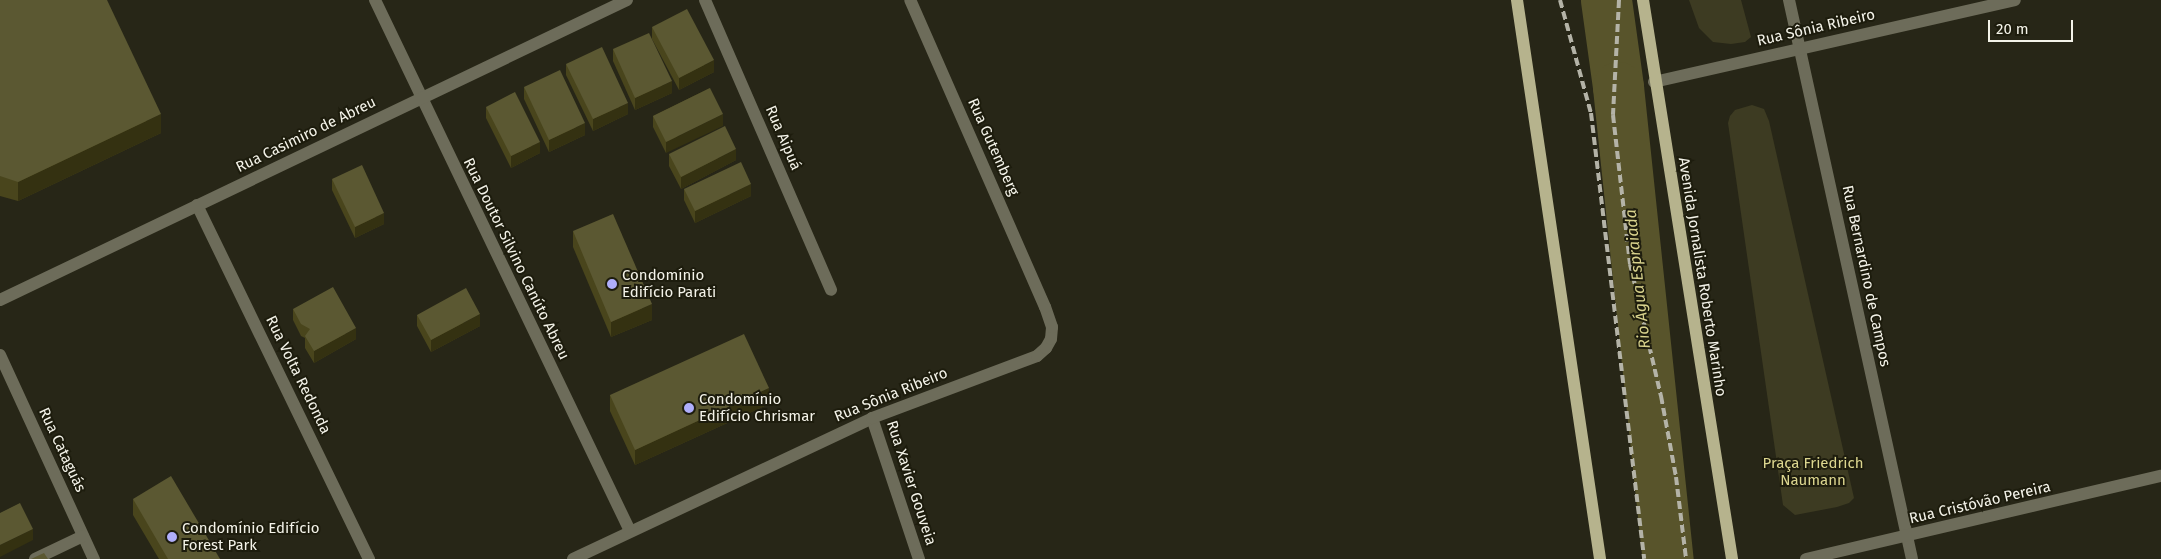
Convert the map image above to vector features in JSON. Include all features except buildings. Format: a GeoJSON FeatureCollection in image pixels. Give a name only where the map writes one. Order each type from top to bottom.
{"type":"FeatureCollection","features":[{"type":"Feature","properties":{"kind":"main road"},"geometry":{"type":"LineString","coordinates":[[1517,0],[1600,559]]}},
{"type":"Feature","properties":{"kind":"main road","name":"Avenida Jornalista Roberto Marinho"},"geometry":{"type":"LineString","coordinates":[[1643,0],[1654,82],[1732,559]]}},
{"type":"Feature","properties":{"kind":"street","name":"Rua Doutor Silvino Canúto Abreu"},"geometry":{"type":"LineString","coordinates":[[375,0],[630,531]]}},
{"type":"Feature","properties":{"kind":"street","name":"Rua Casimiro de Abreu"},"geometry":{"type":"LineString","coordinates":[[0,300],[626,0]]}},
{"type":"Feature","properties":{"kind":"street","name":"Rua Aipuá"},"geometry":{"type":"LineString","coordinates":[[706,0],[831,290]]}},
{"type":"Feature","properties":{"kind":"street","name":"Rua Gutemberg"},"geometry":{"type":"LineString","coordinates":[[910,0],[1045,307]]}},
{"type":"Feature","properties":{"kind":"street","name":"Rua Bernardino de Campos"},"geometry":{"type":"LineString","coordinates":[[1789,0],[1912,559]]}},
{"type":"Feature","properties":{"kind":"street","name":"Rua Sônia Ribeiro"},"geometry":{"type":"LineString","coordinates":[[1654,82],[2015,0]]}},
{"type":"Feature","properties":{"kind":"street","name":"Rua Volta Redonda"},"geometry":{"type":"LineString","coordinates":[[198,205],[369,559]]}},
{"type":"Feature","properties":{"kind":"street","name":"Rua Sônia Ribeiro"},"geometry":{"type":"LineString","coordinates":[[573,559],[872,418],[1037,356],[1046,348],[1051,339],[1052,328],[1045,307]]}},
{"type":"Feature","properties":{"kind":"street","name":"Rua Cataguás"},"geometry":{"type":"LineString","coordinates":[[0,355],[94,559]]}},
{"type":"Feature","properties":{"kind":"street","name":"Rua Xavier Gouveia"},"geometry":{"type":"LineString","coordinates":[[872,418],[919,559]]}},
{"type":"Feature","properties":{"kind":"street","name":"Rua Cristóvão Pereira"},"geometry":{"type":"LineString","coordinates":[[1806,559],[1907,537],[2161,476]]}},
{"type":"Feature","properties":{"kind":"street"},"geometry":{"type":"LineString","coordinates":[[35,559],[83,536]]}},
{"type":"Feature","properties":{"kind":"green space"},"geometry":{"type":"Polygon","coordinates":[[[1689,0],[1741,0],[1751,37],[1745,42],[1731,44],[1713,42],[1699,28],[1689,0]]]}},
{"type":"Feature","properties":{"kind":"green space","name":"Praça Friedrich Naumann"},"geometry":{"type":"Polygon","coordinates":[[[1752,105],[1764,109],[1769,121],[1854,498],[1849,503],[1837,507],[1795,515],[1783,505],[1728,123],[1730,116],[1735,110],[1752,105]]]}},
{"type":"Feature","properties":{"kind":"waterway","name":"Rio Água Espraiada"},"geometry":{"type":"LineString","coordinates":[[1606,0],[1618,87],[1668,559]]}},
{"type":"Feature","properties":{"kind":"railway"},"geometry":{"type":"LineString","coordinates":[[1560,0],[1591,113],[1644,559]]}},
{"type":"Feature","properties":{"kind":"railway"},"geometry":{"type":"LineString","coordinates":[[1619,0],[1613,115],[1630,264],[1661,396],[1676,477],[1686,559]]}},
{"type":"Feature","properties":{"kind":"place","name":"Condomínio Edifício Parati"},"geometry":{"type":"Point","coordinates":[612,284]}},
{"type":"Feature","properties":{"kind":"place","name":"Condomínio Edifício Chrismar"},"geometry":{"type":"Point","coordinates":[689,408]}},
{"type":"Feature","properties":{"kind":"place","name":"Condomínio Edifício Forest Park"},"geometry":{"type":"Point","coordinates":[172,537]}}]}
